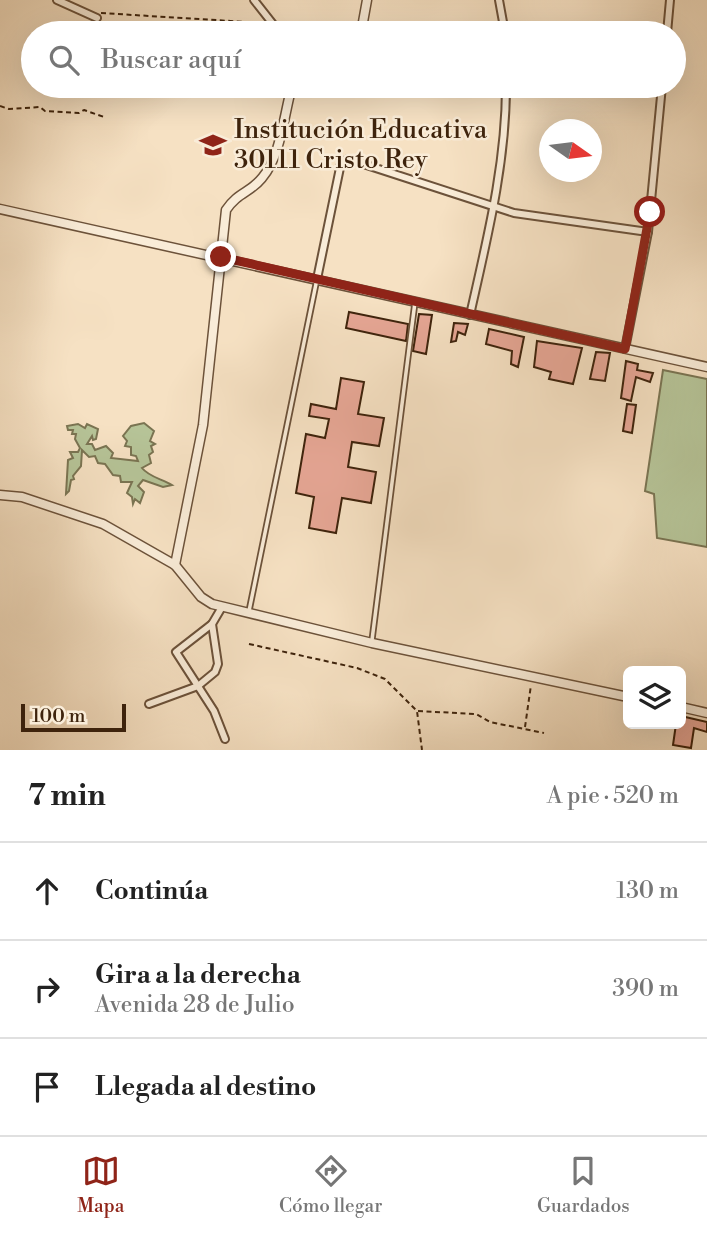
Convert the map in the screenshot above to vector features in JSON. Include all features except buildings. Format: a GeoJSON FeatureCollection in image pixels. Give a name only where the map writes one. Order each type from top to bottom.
{"type":"FeatureCollection","features":[{"type":"Feature","properties":{"kind":"street"},"geometry":{"type":"LineString","coordinates":[[57,0],[94,17]]}},
{"type":"Feature","properties":{"kind":"street"},"geometry":{"type":"LineString","coordinates":[[254,0],[269,21]]}},
{"type":"Feature","properties":{"kind":"street"},"geometry":{"type":"LineString","coordinates":[[363,21],[367,0]]}},
{"type":"Feature","properties":{"kind":"street"},"geometry":{"type":"LineString","coordinates":[[499,0],[503,21]]}},
{"type":"Feature","properties":{"kind":"street"},"geometry":{"type":"LineString","coordinates":[[668,21],[670,0]]}},
{"type":"Feature","properties":{"kind":"street"},"geometry":{"type":"LineString","coordinates":[[175,565],[203,425],[226,210],[235,196],[260,182],[270,169],[289,98]]}},
{"type":"Feature","properties":{"kind":"street"},"geometry":{"type":"LineString","coordinates":[[470,315],[494,206],[506,123],[506,98]]}},
{"type":"Feature","properties":{"kind":"street"},"geometry":{"type":"LineString","coordinates":[[625,349],[648,232],[661,98]]}},
{"type":"Feature","properties":{"kind":"street"},"geometry":{"type":"LineString","coordinates":[[317,279],[344,160],[514,213],[648,232]]}},
{"type":"Feature","properties":{"kind":"street"},"geometry":{"type":"LineString","coordinates":[[0,209],[707,367]]}},
{"type":"Feature","properties":{"kind":"street"},"geometry":{"type":"LineString","coordinates":[[0,495],[22,497],[103,524],[175,565],[201,597],[222,607],[372,643],[623,695]]}},
{"type":"Feature","properties":{"kind":"street"},"geometry":{"type":"LineString","coordinates":[[222,607],[212,624],[176,652],[220,724],[225,740]]}},
{"type":"Feature","properties":{"kind":"street"},"geometry":{"type":"LineString","coordinates":[[149,704],[198,686],[215,672],[218,664],[212,624]]}},
{"type":"Feature","properties":{"kind":"street"},"geometry":{"type":"LineString","coordinates":[[686,709],[707,713]]}},
{"type":"Feature","properties":{"kind":"lane"},"geometry":{"type":"LineString","coordinates":[[249,613],[317,279]]}},
{"type":"Feature","properties":{"kind":"lane"},"geometry":{"type":"LineString","coordinates":[[372,643],[415,302]]}},
{"type":"Feature","properties":{"kind":"path"},"geometry":{"type":"LineString","coordinates":[[94,17],[96,12],[227,21]]}},
{"type":"Feature","properties":{"kind":"path"},"geometry":{"type":"LineString","coordinates":[[0,106],[9,109],[40,107],[45,111],[79,113],[84,110],[104,117]]}},
{"type":"Feature","properties":{"kind":"path"},"geometry":{"type":"LineString","coordinates":[[249,644],[357,668],[385,679],[417,711],[422,750]]}},
{"type":"Feature","properties":{"kind":"path"},"geometry":{"type":"LineString","coordinates":[[524,729],[531,677]]}},
{"type":"Feature","properties":{"kind":"path"},"geometry":{"type":"LineString","coordinates":[[417,711],[476,715],[490,722],[544,733]]}},
{"type":"Feature","properties":{"kind":"green space"},"geometry":{"type":"Polygon","coordinates":[[[663,370],[707,379],[707,547],[657,538],[654,494],[645,491],[663,370]]]}},
{"type":"Feature","properties":{"kind":"green space"},"geometry":{"type":"Polygon","coordinates":[[[144,423],[154,431],[150,441],[155,444],[151,446],[153,452],[149,455],[151,463],[142,468],[172,485],[163,487],[143,480],[138,486],[144,492],[140,503],[135,499],[133,504],[132,497],[127,493],[132,482],[121,482],[120,476],[113,475],[105,464],[98,463],[95,456],[89,457],[82,450],[81,466],[73,476],[66,494],[68,460],[73,458],[70,452],[78,452],[80,448],[75,439],[76,434],[72,434],[73,430],[68,430],[67,426],[78,424],[85,428],[87,424],[98,429],[96,439],[93,440],[92,436],[87,444],[92,444],[95,450],[106,446],[113,453],[111,458],[138,461],[136,456],[131,455],[131,447],[125,446],[127,441],[123,436],[131,426],[144,423]]]}},
{"type":"Feature","properties":{"kind":"place","name":"Institución Educativa 30111 Cristo Rey"},"geometry":{"type":"Point","coordinates":[213,145]}},
{"type":"Feature","properties":{"kind":"route"},"geometry":{"type":"LineString","coordinates":[[221,257],[625,349],[650,212]]}}]}
